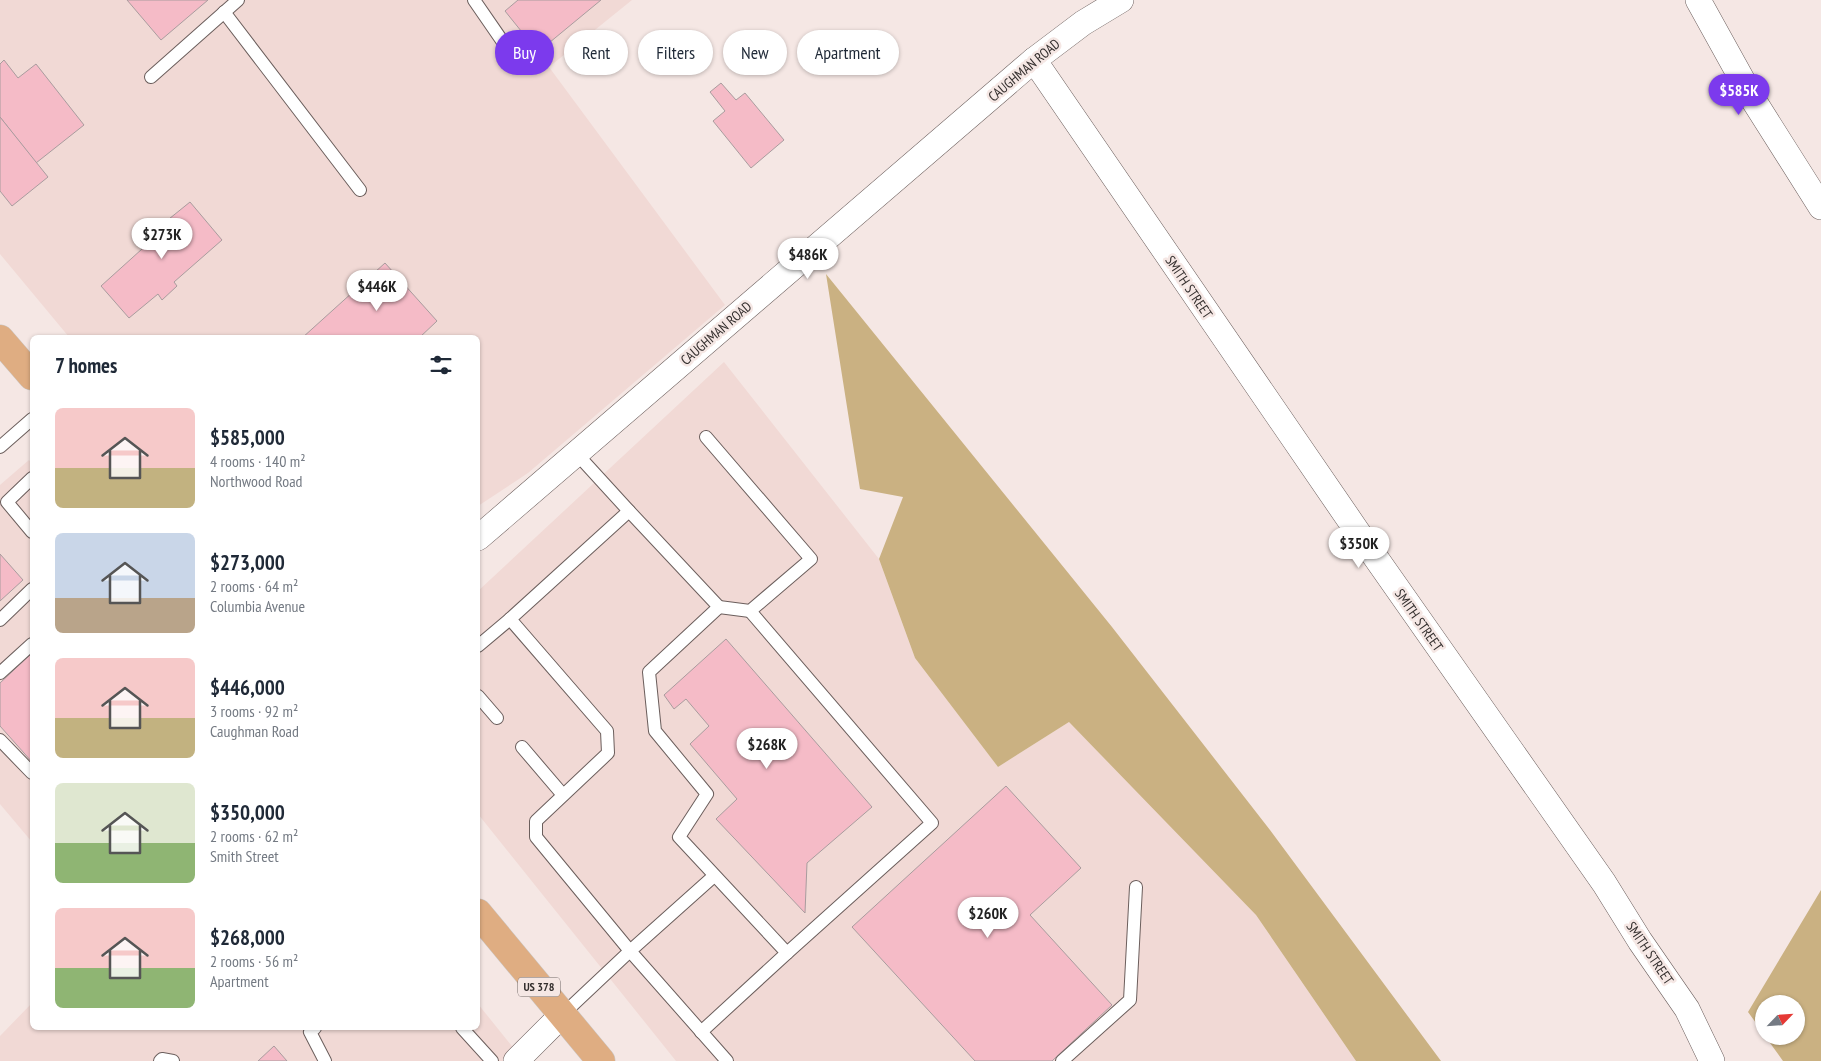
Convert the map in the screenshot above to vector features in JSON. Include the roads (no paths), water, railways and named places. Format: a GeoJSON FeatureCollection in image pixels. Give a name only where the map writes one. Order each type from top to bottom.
{"type":"FeatureCollection","features":[{"type":"Feature","properties":{"kind":"main road"},"geometry":{"type":"LineString","coordinates":[[1,341],[30,374]]}},
{"type":"Feature","properties":{"kind":"main road","name":"US 378"},"geometry":{"type":"LineString","coordinates":[[480,915],[601,1061]]}},
{"type":"Feature","properties":{"kind":"street","name":"CAUGHMAN ROAD"},"geometry":{"type":"LineString","coordinates":[[480,536],[1034,60],[1083,23],[1121,0]]}},
{"type":"Feature","properties":{"kind":"street"},"geometry":{"type":"LineString","coordinates":[[1698,0],[1754,101],[1821,207]]}},
{"type":"Feature","properties":{"kind":"street","name":"SMITH STREET"},"geometry":{"type":"LineString","coordinates":[[1034,60],[1357,531],[1604,883],[1640,941],[1687,1009],[1712,1061]]}},
{"type":"Feature","properties":{"kind":"street"},"geometry":{"type":"LineString","coordinates":[[516,1061],[562,1015]]}},
{"type":"Feature","properties":{"kind":"lane"},"geometry":{"type":"LineString","coordinates":[[151,77],[238,0]]}},
{"type":"Feature","properties":{"kind":"lane"},"geometry":{"type":"LineString","coordinates":[[474,0],[495,30]]}},
{"type":"Feature","properties":{"kind":"lane"},"geometry":{"type":"LineString","coordinates":[[224,12],[360,190]]}},
{"type":"Feature","properties":{"kind":"lane"},"geometry":{"type":"LineString","coordinates":[[0,448],[30,421]]}},
{"type":"Feature","properties":{"kind":"lane"},"geometry":{"type":"LineString","coordinates":[[706,437],[811,559],[750,611]]}},
{"type":"Feature","properties":{"kind":"lane"},"geometry":{"type":"LineString","coordinates":[[576,453],[719,607],[750,611],[932,823],[701,1032]]}},
{"type":"Feature","properties":{"kind":"lane"},"geometry":{"type":"LineString","coordinates":[[30,480],[7,502],[30,530]]}},
{"type":"Feature","properties":{"kind":"lane"},"geometry":{"type":"LineString","coordinates":[[480,644],[629,511]]}},
{"type":"Feature","properties":{"kind":"lane"},"geometry":{"type":"LineString","coordinates":[[0,620],[30,591]]}},
{"type":"Feature","properties":{"kind":"lane"},"geometry":{"type":"LineString","coordinates":[[719,607],[649,672],[655,731],[707,794],[679,837],[787,953]]}},
{"type":"Feature","properties":{"kind":"lane"},"geometry":{"type":"LineString","coordinates":[[510,619],[607,731],[608,753],[536,821],[536,837],[630,951],[726,1061]]}},
{"type":"Feature","properties":{"kind":"lane"},"geometry":{"type":"LineString","coordinates":[[0,673],[30,646]]}},
{"type":"Feature","properties":{"kind":"lane"},"geometry":{"type":"LineString","coordinates":[[480,698],[497,718]]}},
{"type":"Feature","properties":{"kind":"lane"},"geometry":{"type":"LineString","coordinates":[[0,740],[30,771]]}},
{"type":"Feature","properties":{"kind":"lane"},"geometry":{"type":"LineString","coordinates":[[522,747],[563,795]]}},
{"type":"Feature","properties":{"kind":"lane"},"geometry":{"type":"LineString","coordinates":[[562,1015],[714,876]]}},
{"type":"Feature","properties":{"kind":"lane"},"geometry":{"type":"LineString","coordinates":[[1062,1061],[1130,1000],[1136,887]]}},
{"type":"Feature","properties":{"kind":"lane"},"geometry":{"type":"LineString","coordinates":[[312,1030],[310,1032],[325,1061]]}},
{"type":"Feature","properties":{"kind":"lane"},"geometry":{"type":"LineString","coordinates":[[464,1030],[492,1061]]}},
{"type":"Feature","properties":{"kind":"lane"},"geometry":{"type":"LineString","coordinates":[[160,1061],[162,1059],[173,1061]]}}]}
